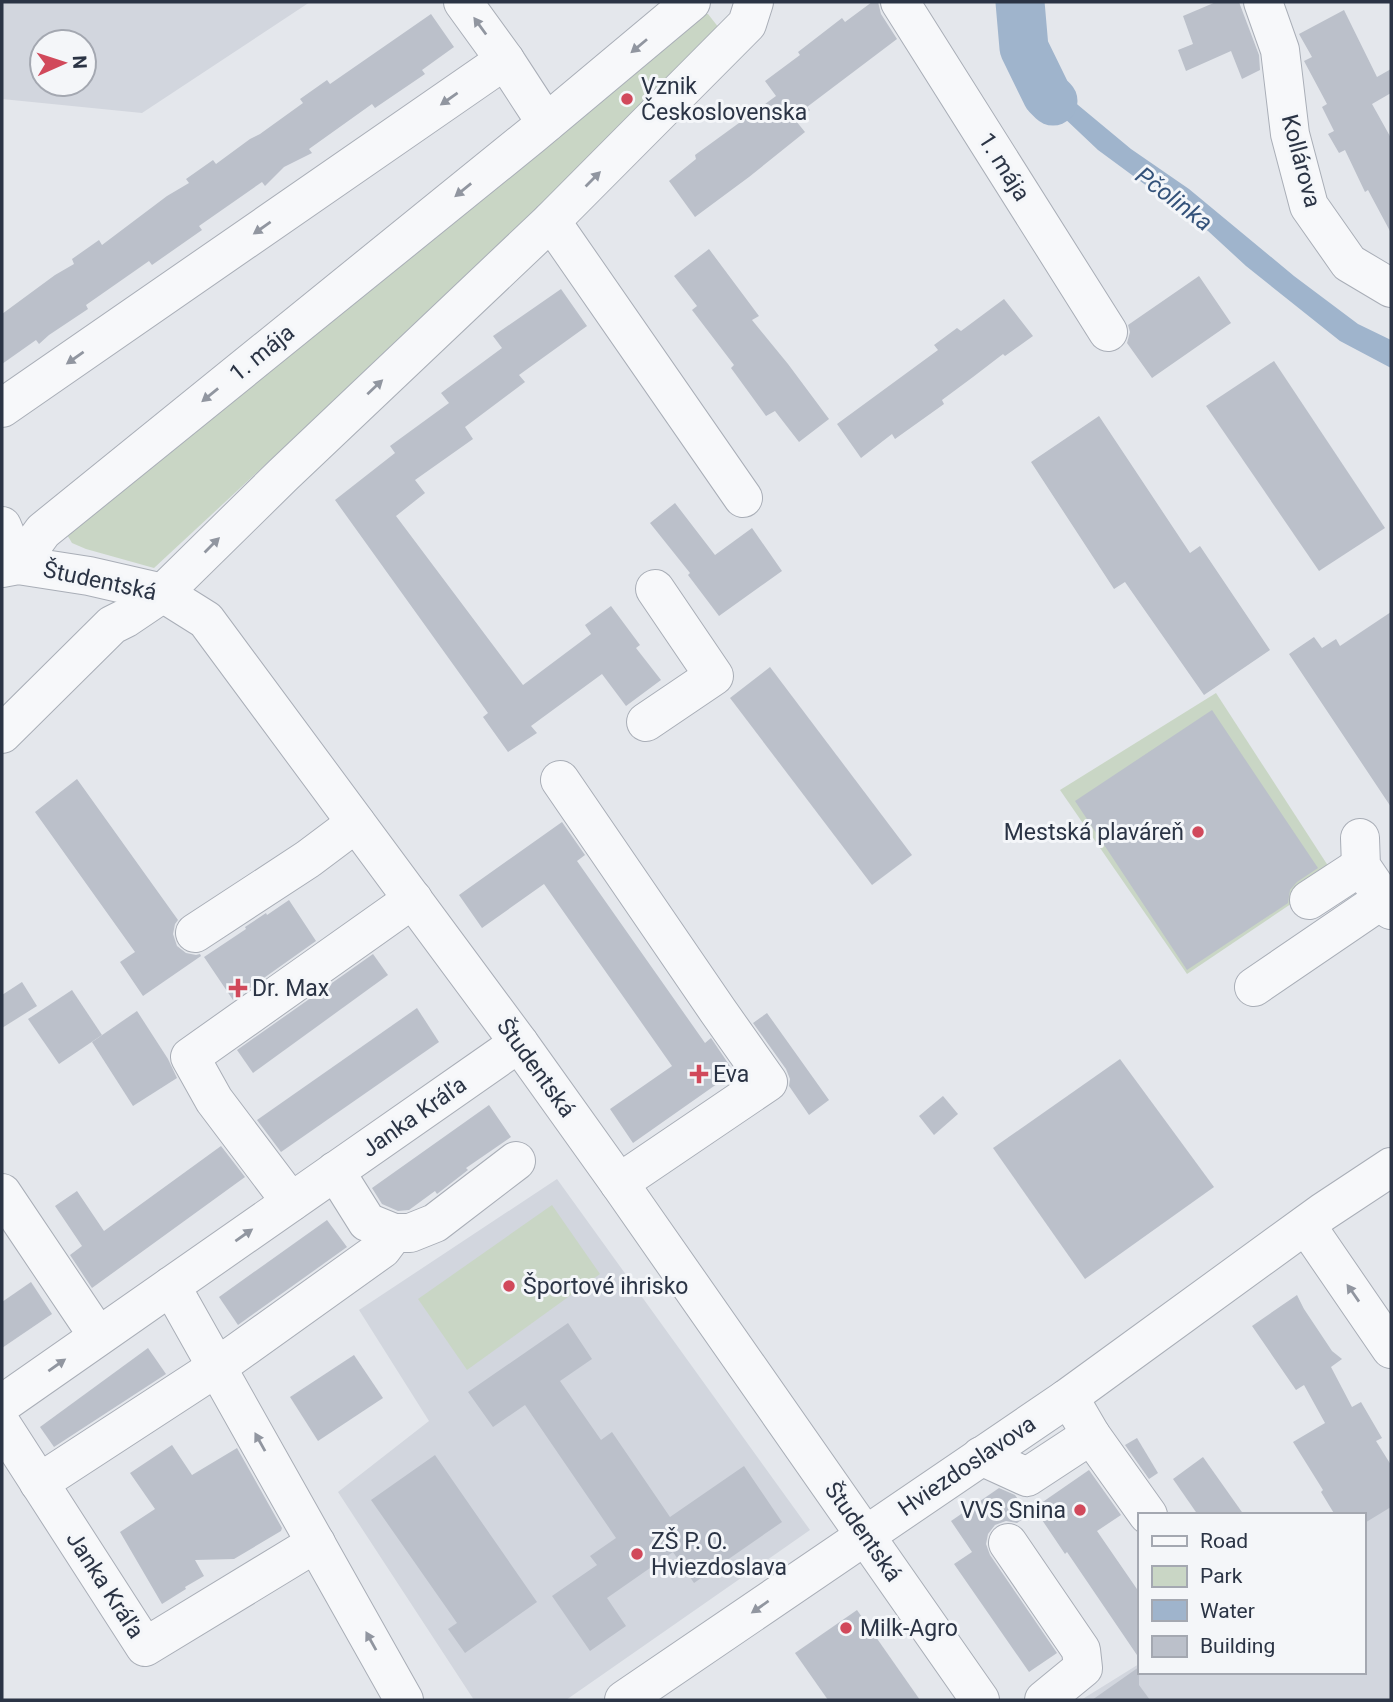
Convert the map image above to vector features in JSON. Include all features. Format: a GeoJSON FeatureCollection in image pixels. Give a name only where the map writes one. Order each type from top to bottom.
{"type":"FeatureCollection","features":[{"type":"Feature","properties":{"kind":"street"},"geometry":{"type":"LineString","coordinates":[[463,2],[546,123]]}},
{"type":"Feature","properties":{"kind":"street","name":"1. mája"},"geometry":{"type":"LineString","coordinates":[[10,566],[43,531],[691,2]]}},
{"type":"Feature","properties":{"kind":"street","name":"1. mája"},"geometry":{"type":"LineString","coordinates":[[900,2],[1108,332]]}},
{"type":"Feature","properties":{"kind":"street","name":"Kollárova"},"geometry":{"type":"LineString","coordinates":[[1263,2],[1280,50],[1290,134],[1309,206],[1349,263],[1391,288]]}},
{"type":"Feature","properties":{"kind":"street"},"geometry":{"type":"LineString","coordinates":[[2,734],[112,625],[163,593],[283,475],[551,221],[743,9]]}},
{"type":"Feature","properties":{"kind":"street"},"geometry":{"type":"LineString","coordinates":[[2,408],[505,60]]}},
{"type":"Feature","properties":{"kind":"street"},"geometry":{"type":"LineString","coordinates":[[551,221],[743,498]]}},
{"type":"Feature","properties":{"kind":"street"},"geometry":{"type":"LineString","coordinates":[[2,526],[10,566]]}},
{"type":"Feature","properties":{"kind":"street","name":"Študentská"},"geometry":{"type":"LineString","coordinates":[[10,566],[89,576],[163,593],[206,620],[620,1183],[851,1545],[980,1700]]}},
{"type":"Feature","properties":{"kind":"street"},"geometry":{"type":"LineString","coordinates":[[646,722],[714,676],[655,589]]}},
{"type":"Feature","properties":{"kind":"street"},"geometry":{"type":"LineString","coordinates":[[560,780],[768,1082],[620,1183]]}},
{"type":"Feature","properties":{"kind":"street"},"geometry":{"type":"LineString","coordinates":[[195,933],[308,859],[356,823]]}},
{"type":"Feature","properties":{"kind":"street"},"geometry":{"type":"LineString","coordinates":[[1254,987],[1387,904],[1360,852],[1309,901]]}},
{"type":"Feature","properties":{"kind":"street"},"geometry":{"type":"LineString","coordinates":[[291,1202],[214,1100],[190,1056],[413,899]]}},
{"type":"Feature","properties":{"kind":"street","name":"Janka Kráľa"},"geometry":{"type":"LineString","coordinates":[[2,1404],[519,1044]]}},
{"type":"Feature","properties":{"kind":"street"},"geometry":{"type":"LineString","coordinates":[[335,1171],[367,1222],[394,1233],[410,1233],[435,1223],[516,1161]]}},
{"type":"Feature","properties":{"kind":"street","name":"Hviezdoslavova"},"geometry":{"type":"LineString","coordinates":[[624,1700],[1066,1399],[1306,1225],[1391,1167]]}},
{"type":"Feature","properties":{"kind":"street"},"geometry":{"type":"LineString","coordinates":[[2,1193],[98,1336]]}},
{"type":"Feature","properties":{"kind":"street"},"geometry":{"type":"LineString","coordinates":[[1306,1225],[1391,1349]]}},
{"type":"Feature","properties":{"kind":"street"},"geometry":{"type":"LineString","coordinates":[[39,1483],[218,1367],[382,1249],[394,1233]]}},
{"type":"Feature","properties":{"kind":"street"},"geometry":{"type":"LineString","coordinates":[[171,1286],[404,1700]]}},
{"type":"Feature","properties":{"kind":"street"},"geometry":{"type":"LineString","coordinates":[[1066,1399],[1147,1513]]}},
{"type":"Feature","properties":{"kind":"street","name":"Janka Kráľa"},"geometry":{"type":"LineString","coordinates":[[2,1424],[145,1647],[316,1543]]}},
{"type":"Feature","properties":{"kind":"street"},"geometry":{"type":"LineString","coordinates":[[981,1456],[1027,1477],[1091,1435]]}},
{"type":"Feature","properties":{"kind":"street"},"geometry":{"type":"LineString","coordinates":[[1008,1543],[1081,1650],[1083,1668],[1044,1700]]}},
{"type":"Feature","properties":{"kind":"shaded area"},"geometry":{"type":"Polygon","coordinates":[[[2,2],[310,2],[142,113],[2,99],[2,2]]]}},
{"type":"Feature","properties":{"kind":"shaded area"},"geometry":{"type":"Polygon","coordinates":[[[557,1179],[810,1530],[566,1700],[474,1700],[338,1492],[429,1421],[359,1310],[557,1179]]]}},
{"type":"Feature","properties":{"kind":"shaded area"},"geometry":{"type":"Polygon","coordinates":[[[1391,1502],[1391,1700],[1081,1700],[1138,1665],[1138,1674],[1365,1674],[1365,1518],[1391,1502]]]}},
{"type":"Feature","properties":{"kind":"green space"},"geometry":{"type":"Polygon","coordinates":[[[696,14],[708,14],[719,28],[666,93],[154,568],[72,543],[66,533],[696,14]]]}},
{"type":"Feature","properties":{"kind":"green space","name":"Mestská plaváreň"},"geometry":{"type":"Polygon","coordinates":[[[1216,693],[1334,875],[1187,974],[1060,790],[1216,693]]]}},
{"type":"Feature","properties":{"kind":"green space","name":"Športové ihrisko"},"geometry":{"type":"Polygon","coordinates":[[[552,1205],[600,1274],[467,1370],[418,1299],[552,1205]]]}},
{"type":"Feature","properties":{"kind":"water"},"geometry":{"type":"Polygon","coordinates":[[[1000,2],[1013,2],[1020,40],[1072,100],[1131,149],[1189,189],[1294,276],[1358,324],[1391,340],[1391,368],[1340,341],[1246,266],[1208,231],[1098,150],[1027,78],[1009,43],[1000,2]]]}},
{"type":"Feature","properties":{"kind":"building"},"geometry":{"type":"Polygon","coordinates":[[[872,2],[878,2],[881,14],[897,39],[807,107],[810,110],[796,121],[805,132],[695,217],[669,181],[696,159],[695,155],[776,96],[765,81],[842,18],[845,22],[872,2]]]}},
{"type":"Feature","properties":{"kind":"building"},"geometry":{"type":"Polygon","coordinates":[[[1216,2],[1239,2],[1259,55],[1260,70],[1242,79],[1231,51],[1186,71],[1178,50],[1193,44],[1183,16],[1216,2]]]}},
{"type":"Feature","properties":{"kind":"building"},"geometry":{"type":"Polygon","coordinates":[[[1344,10],[1377,77],[1391,69],[1391,93],[1372,104],[1391,138],[1391,233],[1368,190],[1365,192],[1345,150],[1339,153],[1328,134],[1334,131],[1322,107],[1327,104],[1304,61],[1312,57],[1299,34],[1344,10]]]}},
{"type":"Feature","properties":{"kind":"building"},"geometry":{"type":"Polygon","coordinates":[[[431,14],[454,47],[422,70],[425,74],[375,108],[372,104],[309,149],[312,153],[284,167],[265,186],[262,182],[199,226],[202,230],[152,265],[149,261],[86,305],[88,309],[39,344],[36,340],[2,364],[2,314],[74,264],[72,259],[99,240],[102,245],[167,196],[189,183],[186,179],[213,160],[216,164],[260,134],[303,103],[300,99],[327,80],[330,84],[431,14]]]}},
{"type":"Feature","properties":{"kind":"building"},"geometry":{"type":"Polygon","coordinates":[[[709,249],[759,316],[752,320],[829,419],[799,442],[775,411],[766,416],[731,368],[734,365],[692,310],[697,306],[674,276],[709,249]]]}},
{"type":"Feature","properties":{"kind":"building"},"geometry":{"type":"Polygon","coordinates":[[[1199,276],[1231,323],[1152,378],[1127,343],[1130,332],[1128,325],[1199,276]]]}},
{"type":"Feature","properties":{"kind":"building"},"geometry":{"type":"Polygon","coordinates":[[[561,289],[587,326],[519,375],[525,382],[465,427],[473,439],[415,480],[425,493],[396,516],[523,685],[591,634],[585,625],[611,606],[640,645],[636,648],[661,680],[626,706],[602,674],[531,726],[537,733],[508,752],[483,717],[488,713],[335,500],[395,453],[390,446],[449,403],[441,393],[502,348],[493,336],[561,289]]]}},
{"type":"Feature","properties":{"kind":"building"},"geometry":{"type":"Polygon","coordinates":[[[1004,299],[1033,336],[1005,356],[1003,354],[942,400],[944,404],[895,439],[892,434],[861,458],[837,424],[938,350],[934,345],[957,328],[961,331],[1004,299]]]}},
{"type":"Feature","properties":{"kind":"building"},"geometry":{"type":"Polygon","coordinates":[[[1274,361],[1385,528],[1319,571],[1206,406],[1274,361]]]}},
{"type":"Feature","properties":{"kind":"building"},"geometry":{"type":"Polygon","coordinates":[[[1099,416],[1190,553],[1200,546],[1270,650],[1204,695],[1125,582],[1114,589],[1031,462],[1099,416]]]}},
{"type":"Feature","properties":{"kind":"building"},"geometry":{"type":"Polygon","coordinates":[[[675,503],[715,555],[752,528],[782,571],[719,616],[688,575],[690,573],[650,523],[675,503]]]}},
{"type":"Feature","properties":{"kind":"building"},"geometry":{"type":"Polygon","coordinates":[[[1391,612],[1391,807],[1289,654],[1314,637],[1322,648],[1336,639],[1340,646],[1391,612]]]}},
{"type":"Feature","properties":{"kind":"building"},"geometry":{"type":"Polygon","coordinates":[[[770,667],[912,855],[872,885],[730,698],[770,667]]]}},
{"type":"Feature","properties":{"kind":"building","name":"Mestská plaváreň"},"geometry":{"type":"Polygon","coordinates":[[[1212,710],[1318,868],[1290,890],[1288,903],[1187,970],[1075,801],[1212,710]]]}},
{"type":"Feature","properties":{"kind":"building"},"geometry":{"type":"Polygon","coordinates":[[[77,779],[178,920],[173,934],[177,946],[186,953],[201,956],[143,996],[120,962],[135,952],[35,812],[77,779]]]}},
{"type":"Feature","properties":{"kind":"building"},"geometry":{"type":"Polygon","coordinates":[[[562,822],[585,855],[577,861],[705,1043],[711,1038],[734,1072],[633,1143],[610,1109],[672,1066],[544,884],[482,928],[459,895],[562,822]]]}},
{"type":"Feature","properties":{"kind":"building"},"geometry":{"type":"Polygon","coordinates":[[[289,900],[316,941],[233,1000],[204,957],[289,900]]]}},
{"type":"Feature","properties":{"kind":"building"},"geometry":{"type":"Polygon","coordinates":[[[373,954],[388,975],[253,1073],[237,1050],[373,954]]]}},
{"type":"Feature","properties":{"kind":"building"},"geometry":{"type":"Polygon","coordinates":[[[22,982],[37,1006],[2,1028],[2,995],[22,982]]]}},
{"type":"Feature","properties":{"kind":"building"},"geometry":{"type":"Polygon","coordinates":[[[72,990],[102,1035],[59,1064],[28,1019],[72,990]]]}},
{"type":"Feature","properties":{"kind":"building"},"geometry":{"type":"Polygon","coordinates":[[[417,1008],[439,1042],[281,1152],[257,1120],[417,1008]]]}},
{"type":"Feature","properties":{"kind":"building"},"geometry":{"type":"Polygon","coordinates":[[[137,1011],[177,1078],[133,1106],[92,1042],[137,1011]]]}},
{"type":"Feature","properties":{"kind":"building"},"geometry":{"type":"Polygon","coordinates":[[[767,1013],[829,1100],[809,1115],[789,1086],[790,1079],[786,1069],[753,1023],[767,1013]]]}},
{"type":"Feature","properties":{"kind":"building"},"geometry":{"type":"Polygon","coordinates":[[[1120,1059],[1214,1187],[1085,1279],[993,1148],[1120,1059]]]}},
{"type":"Feature","properties":{"kind":"building"},"geometry":{"type":"Polygon","coordinates":[[[943,1096],[958,1114],[934,1135],[919,1116],[943,1096]]]}},
{"type":"Feature","properties":{"kind":"building"},"geometry":{"type":"Polygon","coordinates":[[[489,1105],[511,1137],[466,1168],[468,1170],[437,1194],[435,1191],[409,1210],[398,1211],[382,1204],[372,1188],[489,1105]]]}},
{"type":"Feature","properties":{"kind":"building"},"geometry":{"type":"Polygon","coordinates":[[[221,1146],[245,1177],[92,1288],[70,1255],[82,1246],[55,1206],[77,1191],[104,1231],[221,1146]]]}},
{"type":"Feature","properties":{"kind":"building"},"geometry":{"type":"Polygon","coordinates":[[[327,1220],[347,1247],[238,1325],[219,1297],[327,1220]]]}},
{"type":"Feature","properties":{"kind":"building"},"geometry":{"type":"Polygon","coordinates":[[[31,1282],[52,1314],[2,1348],[2,1302],[31,1282]]]}},
{"type":"Feature","properties":{"kind":"building"},"geometry":{"type":"Polygon","coordinates":[[[1297,1295],[1332,1351],[1342,1359],[1331,1367],[1352,1407],[1361,1402],[1382,1438],[1376,1441],[1391,1465],[1391,1507],[1365,1523],[1365,1513],[1334,1513],[1321,1492],[1323,1490],[1293,1442],[1325,1423],[1304,1385],[1296,1390],[1252,1326],[1297,1295]]]}},
{"type":"Feature","properties":{"kind":"building"},"geometry":{"type":"Polygon","coordinates":[[[568,1323],[592,1359],[560,1381],[601,1440],[612,1432],[670,1517],[744,1466],[782,1522],[694,1583],[673,1552],[607,1598],[626,1626],[590,1651],[552,1596],[597,1565],[590,1556],[616,1538],[525,1405],[493,1427],[468,1392],[568,1323]]]}},
{"type":"Feature","properties":{"kind":"building"},"geometry":{"type":"Polygon","coordinates":[[[148,1348],[166,1374],[54,1447],[40,1427],[148,1348]]]}},
{"type":"Feature","properties":{"kind":"building"},"geometry":{"type":"Polygon","coordinates":[[[354,1355],[383,1398],[318,1441],[290,1397],[354,1355]]]}},
{"type":"Feature","properties":{"kind":"building"},"geometry":{"type":"Polygon","coordinates":[[[1137,1438],[1158,1473],[1149,1479],[1125,1445],[1137,1438]]]}},
{"type":"Feature","properties":{"kind":"building"},"geometry":{"type":"Polygon","coordinates":[[[172,1445],[192,1475],[237,1448],[282,1528],[234,1559],[195,1560],[204,1576],[162,1604],[120,1532],[155,1509],[130,1473],[172,1445]]]}},
{"type":"Feature","properties":{"kind":"building"},"geometry":{"type":"Polygon","coordinates":[[[435,1455],[537,1602],[465,1653],[448,1629],[457,1623],[371,1500],[435,1455]]]}},
{"type":"Feature","properties":{"kind":"building"},"geometry":{"type":"Polygon","coordinates":[[[1203,1457],[1243,1513],[1197,1513],[1173,1479],[1203,1457]]]}},
{"type":"Feature","properties":{"kind":"building"},"geometry":{"type":"Polygon","coordinates":[[[1089,1470],[1121,1515],[1097,1531],[1138,1591],[1138,1657],[1067,1552],[1065,1554],[1034,1508],[1089,1470]]]}},
{"type":"Feature","properties":{"kind":"building"},"geometry":{"type":"Polygon","coordinates":[[[999,1488],[1015,1495],[1029,1515],[1017,1523],[1006,1521],[995,1525],[988,1534],[986,1544],[990,1555],[1057,1653],[1029,1672],[954,1564],[972,1552],[951,1521],[999,1488]]]}},
{"type":"Feature","properties":{"kind":"building"},"geometry":{"type":"Polygon","coordinates":[[[857,1610],[920,1700],[828,1700],[795,1653],[857,1610]]]}},
{"type":"Feature","properties":{"kind":"building"},"geometry":{"type":"Polygon","coordinates":[[[1138,1668],[1139,1685],[1150,1700],[1092,1700],[1138,1668]]]}},
{"type":"Feature","properties":{"kind":"waterway","name":"Pčolinka"},"geometry":{"type":"LineString","coordinates":[[1020,2],[1024,48],[1047,95],[1053,101]]}},
{"type":"Feature","properties":{"kind":"place","name":"Vznik Československa"},"geometry":{"type":"Point","coordinates":[627,99]}},
{"type":"Feature","properties":{"kind":"place","name":"Mestská plaváreň"},"geometry":{"type":"Point","coordinates":[1198,832]}},
{"type":"Feature","properties":{"kind":"place","name":"Dr. Max"},"geometry":{"type":"Point","coordinates":[238,988]}},
{"type":"Feature","properties":{"kind":"place","name":"Eva"},"geometry":{"type":"Point","coordinates":[699,1074]}},
{"type":"Feature","properties":{"kind":"place","name":"Športové ihrisko"},"geometry":{"type":"Point","coordinates":[509,1286]}},
{"type":"Feature","properties":{"kind":"place","name":"VVS Snina"},"geometry":{"type":"Point","coordinates":[1080,1510]}},
{"type":"Feature","properties":{"kind":"place","name":"ZŠ P. O. Hviezdoslava"},"geometry":{"type":"Point","coordinates":[637,1554]}},
{"type":"Feature","properties":{"kind":"place","name":"Milk-Agro"},"geometry":{"type":"Point","coordinates":[846,1628]}}]}
